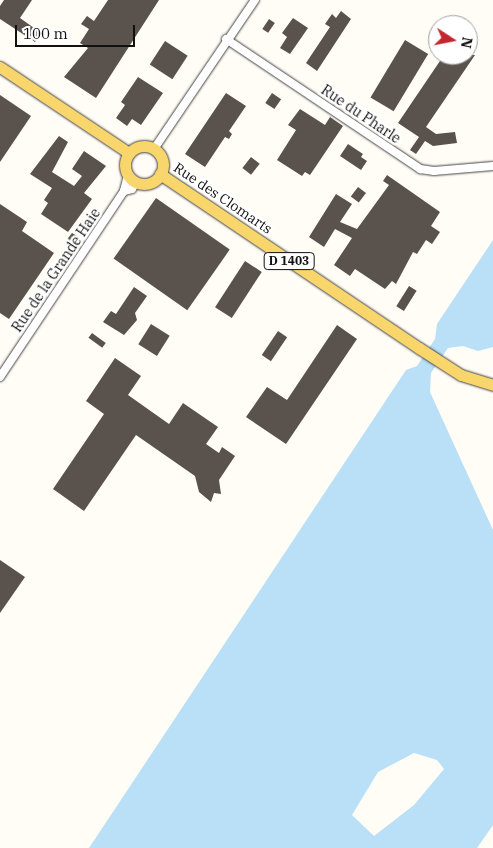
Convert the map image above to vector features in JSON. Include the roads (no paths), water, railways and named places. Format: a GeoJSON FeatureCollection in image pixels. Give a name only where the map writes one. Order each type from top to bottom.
{"type":"FeatureCollection","features":[{"type":"Feature","properties":{"kind":"main road"},"geometry":{"type":"LineString","coordinates":[[0,67],[129,153]]}},
{"type":"Feature","properties":{"kind":"main road"},"geometry":{"type":"LineString","coordinates":[[144,146],[154,149],[161,157],[160,174],[152,182],[132,178],[125,164],[129,153],[144,146]]}},
{"type":"Feature","properties":{"kind":"main road","name":"Rue des Clomarts"},"geometry":{"type":"LineString","coordinates":[[160,174],[445,365],[461,375],[493,385]]}},
{"type":"Feature","properties":{"kind":"street"},"geometry":{"type":"LineString","coordinates":[[154,149],[226,39],[255,0]]}},
{"type":"Feature","properties":{"kind":"street","name":"Rue du Pharle"},"geometry":{"type":"LineString","coordinates":[[226,39],[420,169],[434,171],[493,166]]}},
{"type":"Feature","properties":{"kind":"street","name":"Rue de la Grande Haie"},"geometry":{"type":"LineString","coordinates":[[0,375],[132,178]]}},
{"type":"Feature","properties":{"kind":"water"},"geometry":{"type":"Polygon","coordinates":[[[493,240],[493,347],[478,351],[463,346],[448,348],[431,373],[430,392],[493,530],[493,825],[477,848],[89,848],[406,370],[417,366],[435,339],[437,324],[493,240]],[[414,753],[378,772],[352,815],[374,836],[414,805],[444,769],[437,760],[414,753]]]}}]}
